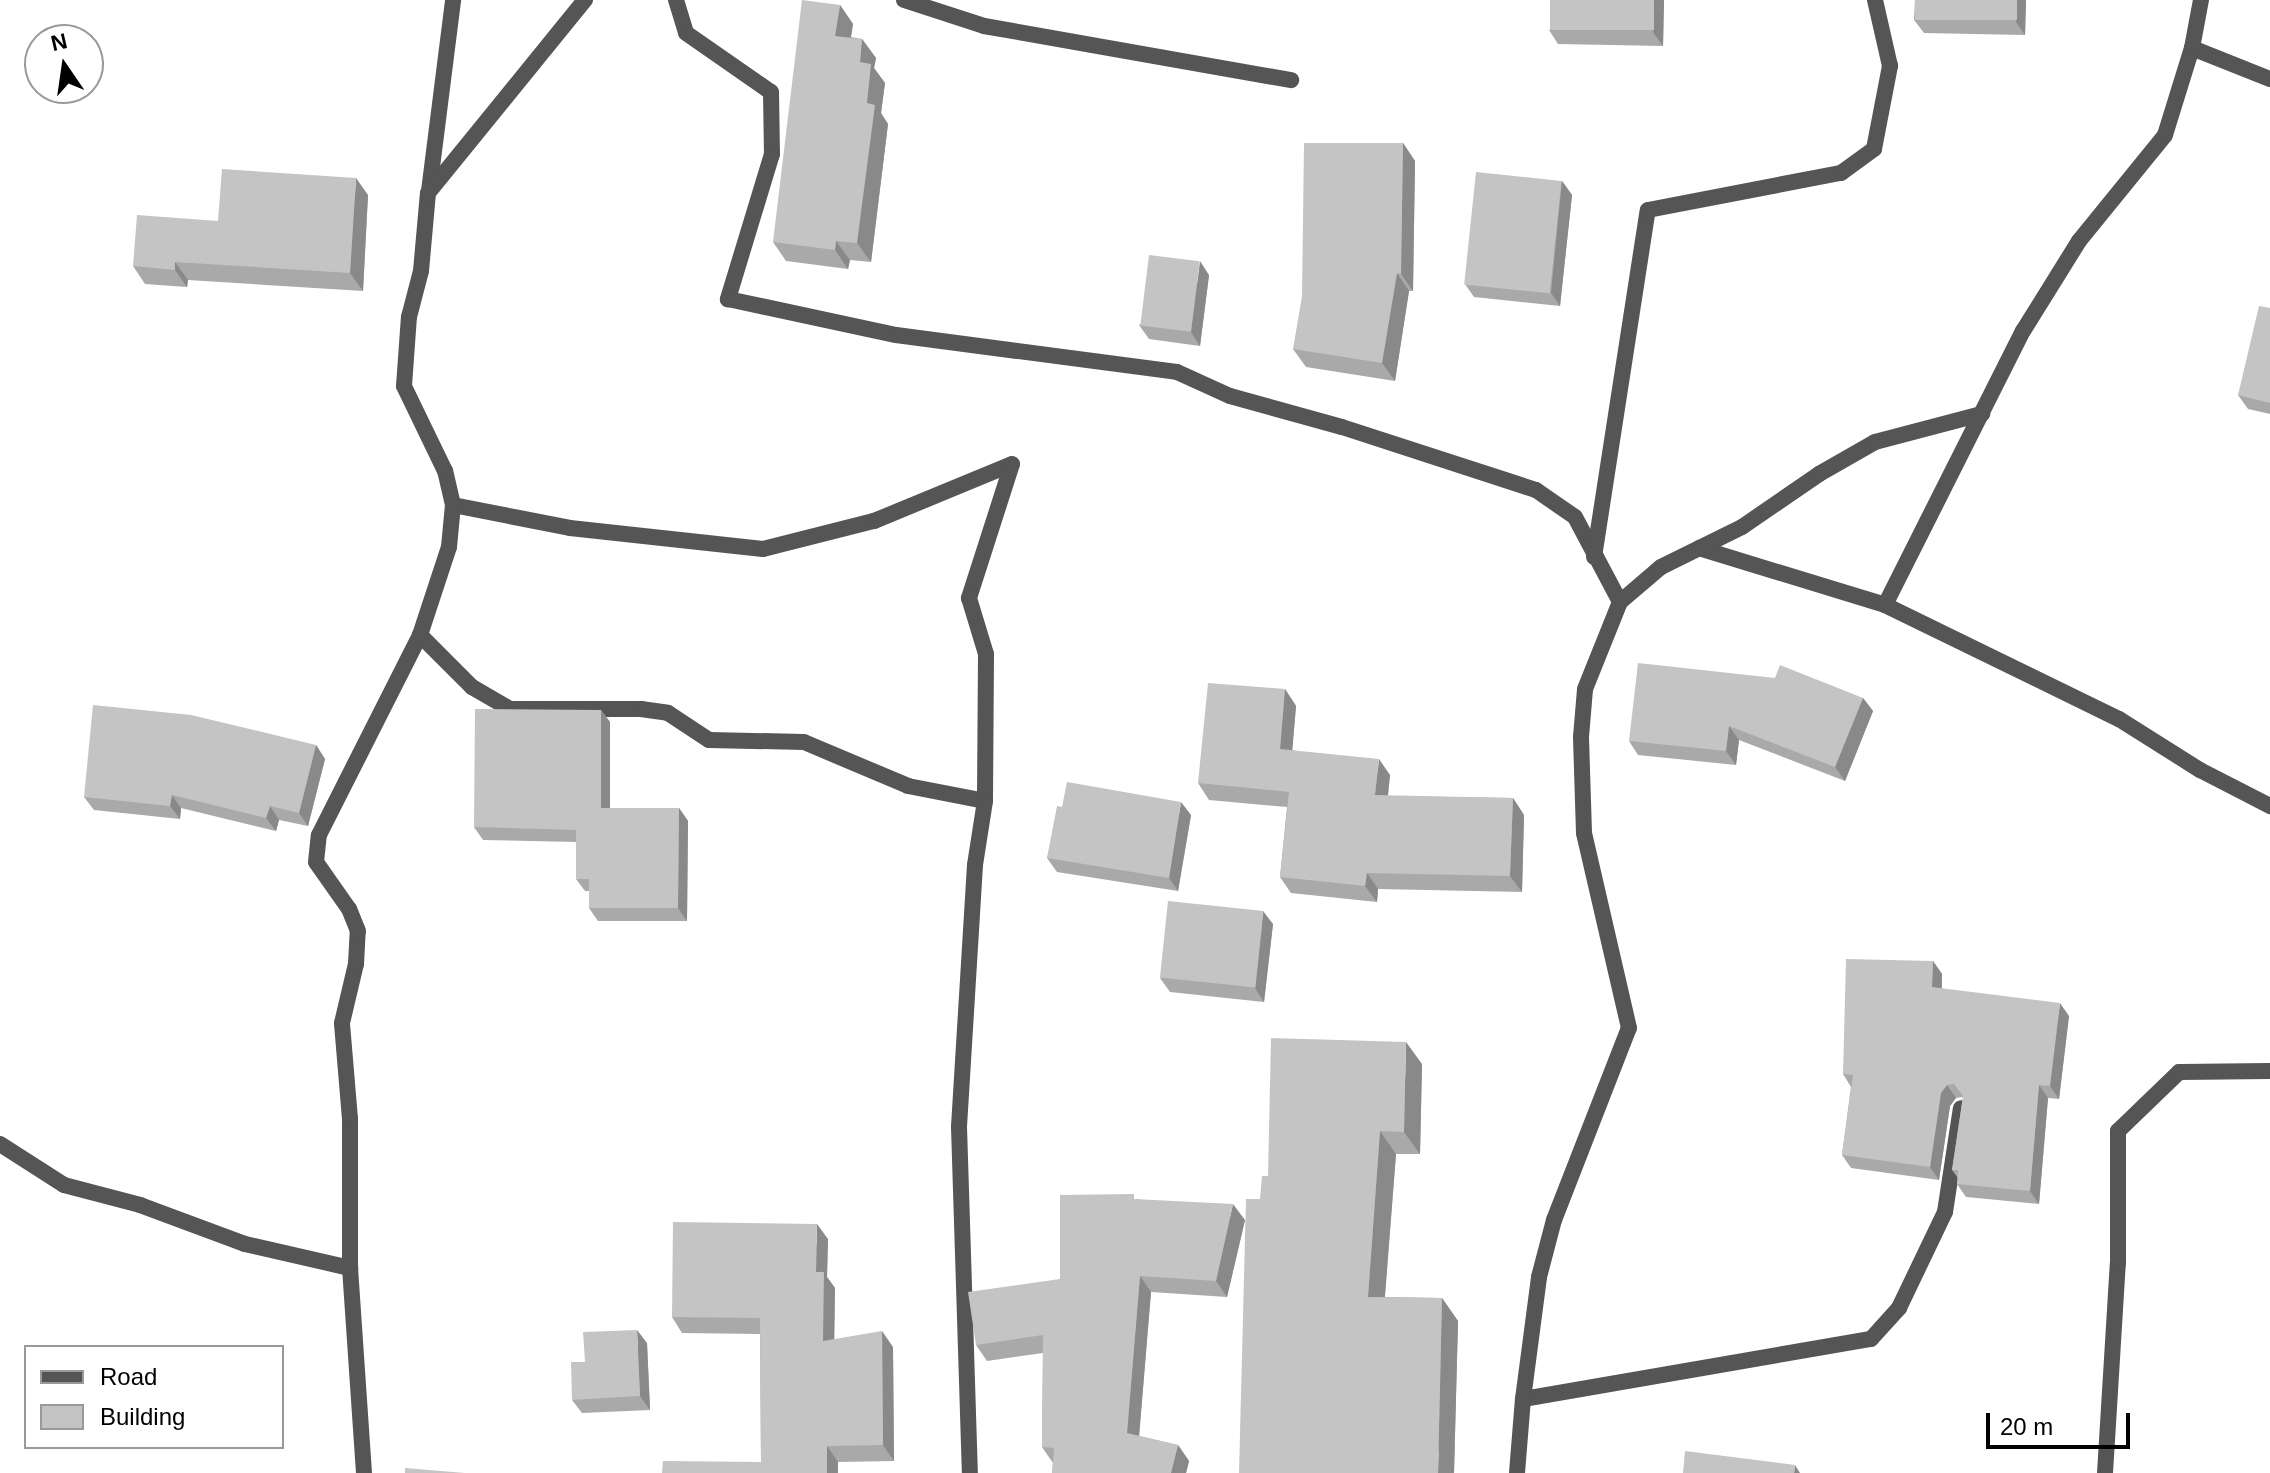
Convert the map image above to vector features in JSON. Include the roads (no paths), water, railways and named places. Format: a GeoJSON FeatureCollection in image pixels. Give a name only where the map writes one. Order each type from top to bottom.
{"type":"FeatureCollection","features":[{"type":"Feature","properties":{"kind":"street"},"geometry":{"type":"LineString","coordinates":[[364,1473],[350,1268],[350,1119],[342,1023],[356,964],[358,931],[349,909],[316,862],[319,835],[420,635],[449,547],[453,505],[445,471],[404,386],[409,317],[421,271],[453,0]]}},
{"type":"Feature","properties":{"kind":"street"},"geometry":{"type":"LineString","coordinates":[[428,193],[585,0]]}},
{"type":"Feature","properties":{"kind":"street"},"geometry":{"type":"LineString","coordinates":[[676,0],[686,33],[771,92],[772,154],[728,299],[896,335],[1177,372],[1230,396],[1342,427],[1536,490],[1575,517],[1620,602]]}},
{"type":"Feature","properties":{"kind":"street"},"geometry":{"type":"LineString","coordinates":[[904,0],[984,26],[1291,80]]}},
{"type":"Feature","properties":{"kind":"street"},"geometry":{"type":"LineString","coordinates":[[1594,558],[1648,210],[1841,173],[1874,149],[1890,66],[1875,0]]}},
{"type":"Feature","properties":{"kind":"street"},"geometry":{"type":"LineString","coordinates":[[1885,605],[2023,331],[2079,241],[2165,135],[2192,48],[2201,0]]}},
{"type":"Feature","properties":{"kind":"street"},"geometry":{"type":"LineString","coordinates":[[2192,48],[2270,79]]}},
{"type":"Feature","properties":{"kind":"street"},"geometry":{"type":"LineString","coordinates":[[1517,1473],[1539,1277],[1554,1220],[1629,1028],[1584,833],[1581,737],[1585,689],[1620,602],[1661,567],[1742,527],[1819,474],[1875,442],[1982,414]]}},
{"type":"Feature","properties":{"kind":"street"},"geometry":{"type":"LineString","coordinates":[[453,505],[570,528],[763,549],[874,521],[1012,464],[969,598],[986,654],[985,801],[975,865],[959,1127],[970,1473]]}},
{"type":"Feature","properties":{"kind":"street"},"geometry":{"type":"LineString","coordinates":[[1699,548],[1885,605],[2119,719],[2200,770],[2270,806]]}},
{"type":"Feature","properties":{"kind":"street"},"geometry":{"type":"LineString","coordinates":[[420,635],[472,687],[510,709],[641,709],[668,713],[709,740],[804,742],[908,786],[985,801]]}},
{"type":"Feature","properties":{"kind":"street"},"geometry":{"type":"LineString","coordinates":[[2105,1473],[2118,1263],[2118,1131],[2179,1072],[2270,1071]]}},
{"type":"Feature","properties":{"kind":"street"},"geometry":{"type":"LineString","coordinates":[[1523,1399],[1871,1339],[1899,1308],[1945,1212],[1961,1108]]}},
{"type":"Feature","properties":{"kind":"street"},"geometry":{"type":"LineString","coordinates":[[0,1144],[64,1185],[140,1205],[245,1244],[350,1268]]}}]}
